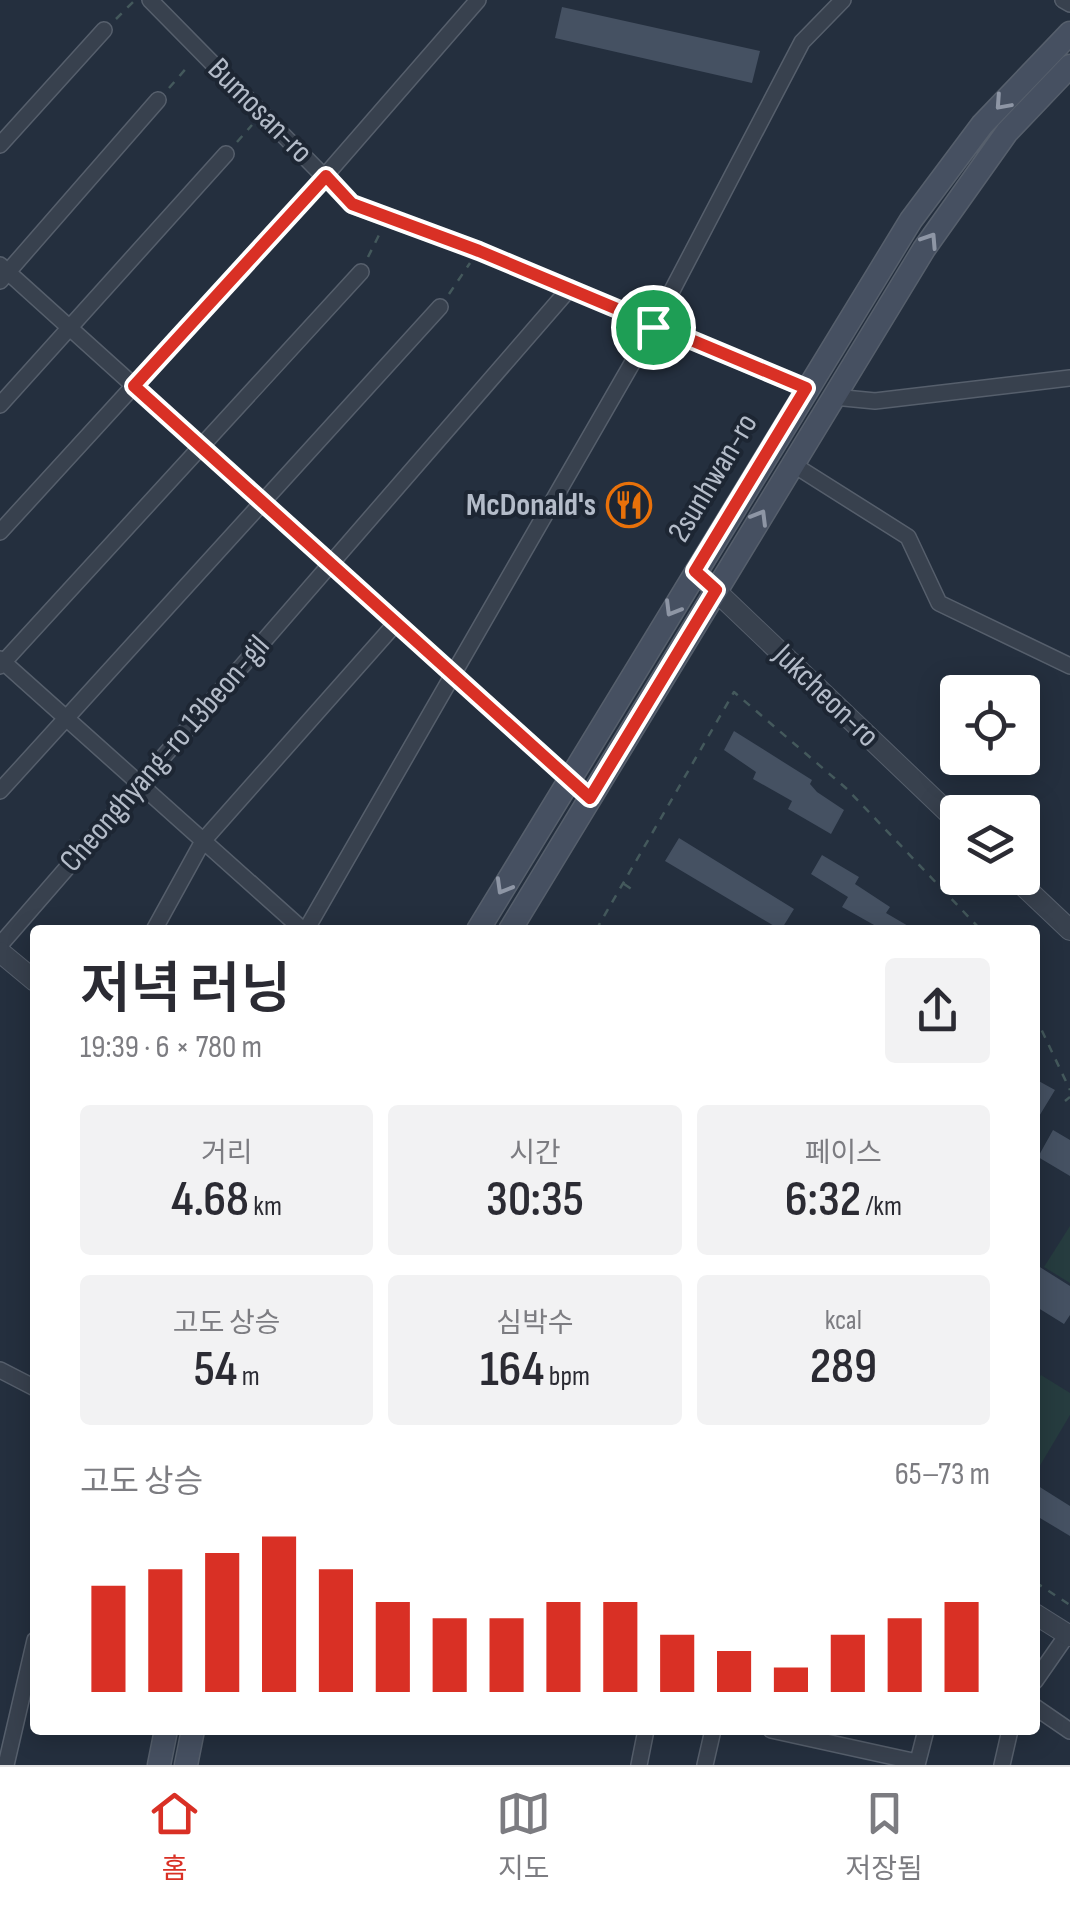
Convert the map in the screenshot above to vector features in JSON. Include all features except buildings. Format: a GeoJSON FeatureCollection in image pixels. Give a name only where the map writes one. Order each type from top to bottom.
{"type":"FeatureCollection","features":[{"type":"Feature","properties":{"kind":"main road","name":"2sunhwan-ro"},"geometry":{"type":"LineString","coordinates":[[481,925],[806,388],[945,172],[1026,76],[1070,33]]}},
{"type":"Feature","properties":{"kind":"main road","name":"2sunhwan-ro"},"geometry":{"type":"LineString","coordinates":[[513,925],[960,194],[1007,132],[1070,66]]}},
{"type":"Feature","properties":{"kind":"main road"},"geometry":{"type":"LineString","coordinates":[[158,1765],[165,1735]]}},
{"type":"Feature","properties":{"kind":"main road"},"geometry":{"type":"LineString","coordinates":[[186,1765],[193,1735]]}},
{"type":"Feature","properties":{"kind":"street","name":"Bumosan-ro"},"geometry":{"type":"LineString","coordinates":[[150,0],[352,204],[479,251],[806,388]]}},
{"type":"Feature","properties":{"kind":"street"},"geometry":{"type":"LineString","coordinates":[[326,176],[478,0]]}},
{"type":"Feature","properties":{"kind":"street"},"geometry":{"type":"LineString","coordinates":[[308,925],[653,327],[802,42],[843,0]]}},
{"type":"Feature","properties":{"kind":"street"},"geometry":{"type":"LineString","coordinates":[[1063,0],[1070,4]]}},
{"type":"Feature","properties":{"kind":"street"},"geometry":{"type":"LineString","coordinates":[[0,145],[104,30]]}},
{"type":"Feature","properties":{"kind":"street"},"geometry":{"type":"LineString","coordinates":[[158,100],[3,273],[70,328],[590,798]]}},
{"type":"Feature","properties":{"kind":"street"},"geometry":{"type":"LineString","coordinates":[[0,405],[226,154]]}},
{"type":"Feature","properties":{"kind":"street"},"geometry":{"type":"LineString","coordinates":[[0,532],[290,215]]}},
{"type":"Feature","properties":{"kind":"street"},"geometry":{"type":"LineString","coordinates":[[299,925],[1,662],[360,272]]}},
{"type":"Feature","properties":{"kind":"street","name":"Cheonghyang-ro 13beon-gil"},"geometry":{"type":"LineString","coordinates":[[0,948],[570,288]]}},
{"type":"Feature","properties":{"kind":"street"},"geometry":{"type":"LineString","coordinates":[[0,791],[440,307]]}},
{"type":"Feature","properties":{"kind":"street"},"geometry":{"type":"LineString","coordinates":[[834,397],[875,401],[1070,378]]}},
{"type":"Feature","properties":{"kind":"street","name":"2sunhwan-ro"},"geometry":{"type":"LineString","coordinates":[[794,465],[908,537],[940,603],[1070,666]]}},
{"type":"Feature","properties":{"kind":"street","name":"Jukcheon-ro"},"geometry":{"type":"LineString","coordinates":[[695,571],[940,805]]}},
{"type":"Feature","properties":{"kind":"street"},"geometry":{"type":"LineString","coordinates":[[157,925],[203,841],[396,623]]}},
{"type":"Feature","properties":{"kind":"street"},"geometry":{"type":"LineString","coordinates":[[1034,895],[1070,930]]}},
{"type":"Feature","properties":{"kind":"street"},"geometry":{"type":"LineString","coordinates":[[0,948],[30,976]]}},
{"type":"Feature","properties":{"kind":"street"},"geometry":{"type":"LineString","coordinates":[[0,1370],[30,1385]]}},
{"type":"Feature","properties":{"kind":"street"},"geometry":{"type":"LineString","coordinates":[[1040,1617],[1069,1635],[1040,1674]]}},
{"type":"Feature","properties":{"kind":"street"},"geometry":{"type":"LineString","coordinates":[[6,1765],[30,1662]]}},
{"type":"Feature","properties":{"kind":"street"},"geometry":{"type":"LineString","coordinates":[[1040,1710],[1070,1731]]}},
{"type":"Feature","properties":{"kind":"street"},"geometry":{"type":"LineString","coordinates":[[639,1765],[645,1735]]}},
{"type":"Feature","properties":{"kind":"street"},"geometry":{"type":"LineString","coordinates":[[705,1765],[711,1735]]}},
{"type":"Feature","properties":{"kind":"street"},"geometry":{"type":"LineString","coordinates":[[792,1735],[917,1764],[925,1735]]}},
{"type":"Feature","properties":{"kind":"street"},"geometry":{"type":"LineString","coordinates":[[1002,1765],[1009,1735]]}},
{"type":"Feature","properties":{"kind":"path"},"geometry":{"type":"LineString","coordinates":[[104,30],[136,0]]}},
{"type":"Feature","properties":{"kind":"path"},"geometry":{"type":"LineString","coordinates":[[158,100],[200,52]]}},
{"type":"Feature","properties":{"kind":"path"},"geometry":{"type":"LineString","coordinates":[[226,154],[262,114]]}},
{"type":"Feature","properties":{"kind":"path"},"geometry":{"type":"LineString","coordinates":[[290,215],[326,176]]}},
{"type":"Feature","properties":{"kind":"path"},"geometry":{"type":"LineString","coordinates":[[360,272],[389,216]]}},
{"type":"Feature","properties":{"kind":"path"},"geometry":{"type":"LineString","coordinates":[[440,307],[479,251]]}},
{"type":"Feature","properties":{"kind":"path"},"geometry":{"type":"LineString","coordinates":[[599,925],[734,692],[847,789],[977,925]]}},
{"type":"Feature","properties":{"kind":"path"},"geometry":{"type":"LineString","coordinates":[[623,884],[632,890]]}},
{"type":"Feature","properties":{"kind":"path"},"geometry":{"type":"LineString","coordinates":[[1040,1027],[1070,1090]]}},
{"type":"Feature","properties":{"kind":"path"},"geometry":{"type":"LineString","coordinates":[[1065,1101],[1070,1096]]}},
{"type":"Feature","properties":{"kind":"path"},"geometry":{"type":"LineString","coordinates":[[1040,1585],[1070,1604]]}},
{"type":"Feature","properties":{"kind":"green space"},"geometry":{"type":"Polygon","coordinates":[[[1070,1226],[1070,1283],[1044,1267],[1070,1226]]]}},
{"type":"Feature","properties":{"kind":"green space"},"geometry":{"type":"Polygon","coordinates":[[[1040,1376],[1070,1393],[1070,1415],[1040,1466],[1040,1376]]]}},
{"type":"Feature","properties":{"kind":"place","name":"McDonald's"},"geometry":{"type":"Point","coordinates":[629,505]}},
{"type":"Feature","properties":{"kind":"route"},"geometry":{"type":"LineString","coordinates":[[326,176],[352,204],[570,288],[653,327],[806,388],[695,571],[716,590],[590,798],[134,386],[326,176]]}}]}
